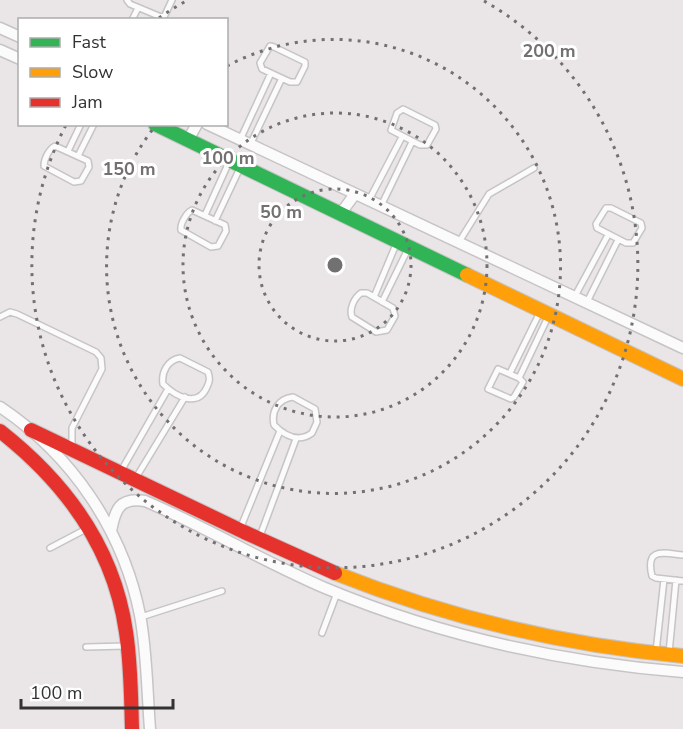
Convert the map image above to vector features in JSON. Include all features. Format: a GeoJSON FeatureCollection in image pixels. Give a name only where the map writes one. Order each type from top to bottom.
{"type":"FeatureCollection","features":[{"type":"Feature","properties":{"kind":"street"},"geometry":{"type":"LineString","coordinates":[[0,28],[18,36]]}},
{"type":"Feature","properties":{"kind":"street"},"geometry":{"type":"LineString","coordinates":[[0,50],[18,58]]}},
{"type":"Feature","properties":{"kind":"street"},"geometry":{"type":"LineString","coordinates":[[159,126],[683,379]]}},
{"type":"Feature","properties":{"kind":"street"},"geometry":{"type":"LineString","coordinates":[[188,140],[196,126]]}},
{"type":"Feature","properties":{"kind":"street"},"geometry":{"type":"LineString","coordinates":[[211,126],[683,348]]}},
{"type":"Feature","properties":{"kind":"street"},"geometry":{"type":"LineString","coordinates":[[341,213],[355,194]]}},
{"type":"Feature","properties":{"kind":"street"},"geometry":{"type":"LineString","coordinates":[[0,407],[31,430],[71,470],[93,500],[111,531],[126,565],[140,617],[150,729]]}},
{"type":"Feature","properties":{"kind":"street"},"geometry":{"type":"LineString","coordinates":[[31,430],[136,478],[240,530],[375,588],[469,619],[565,641],[683,656]]}},
{"type":"Feature","properties":{"kind":"street"},"geometry":{"type":"LineString","coordinates":[[1,433],[27,451],[52,476],[89,528],[114,580],[124,618],[128,646],[132,729]]}},
{"type":"Feature","properties":{"kind":"street"},"geometry":{"type":"LineString","coordinates":[[111,531],[115,513],[119,507],[131,500],[144,501],[337,592],[424,624],[507,646],[580,661],[683,672]]}},
{"type":"Feature","properties":{"kind":"street"},"geometry":{"type":"LineString","coordinates":[[276,565],[282,549]]}},
{"type":"Feature","properties":{"kind":"lane"},"geometry":{"type":"LineString","coordinates":[[127,0],[138,8],[159,17],[164,16],[172,0]]}},
{"type":"Feature","properties":{"kind":"lane"},"geometry":{"type":"LineString","coordinates":[[133,18],[138,8]]}},
{"type":"Feature","properties":{"kind":"lane"},"geometry":{"type":"LineString","coordinates":[[146,18],[148,12]]}},
{"type":"Feature","properties":{"kind":"lane"},"geometry":{"type":"LineString","coordinates":[[270,46],[305,62],[297,82],[292,83],[282,78],[262,69],[260,65],[270,46]]}},
{"type":"Feature","properties":{"kind":"lane"},"geometry":{"type":"LineString","coordinates":[[240,140],[271,73]]}},
{"type":"Feature","properties":{"kind":"lane"},"geometry":{"type":"LineString","coordinates":[[250,145],[282,78]]}},
{"type":"Feature","properties":{"kind":"lane"},"geometry":{"type":"LineString","coordinates":[[400,110],[405,110],[435,125],[436,129],[428,145],[423,146],[412,142],[392,132],[390,128],[400,110]]}},
{"type":"Feature","properties":{"kind":"lane"},"geometry":{"type":"LineString","coordinates":[[68,151],[80,126]]}},
{"type":"Feature","properties":{"kind":"lane"},"geometry":{"type":"LineString","coordinates":[[78,156],[93,126]]}},
{"type":"Feature","properties":{"kind":"lane"},"geometry":{"type":"LineString","coordinates":[[369,200],[402,137]]}},
{"type":"Feature","properties":{"kind":"lane"},"geometry":{"type":"LineString","coordinates":[[381,206],[412,142]]}},
{"type":"Feature","properties":{"kind":"lane"},"geometry":{"type":"LineString","coordinates":[[57,146],[68,151],[88,161],[89,164],[79,182],[74,182],[44,166],[52,147],[57,146]]}},
{"type":"Feature","properties":{"kind":"lane"},"geometry":{"type":"LineString","coordinates":[[205,215],[236,163]]}},
{"type":"Feature","properties":{"kind":"lane"},"geometry":{"type":"LineString","coordinates":[[215,221],[236,163]]}},
{"type":"Feature","properties":{"kind":"lane"},"geometry":{"type":"LineString","coordinates":[[459,242],[489,194],[534,168]]}},
{"type":"Feature","properties":{"kind":"lane"},"geometry":{"type":"LineString","coordinates":[[606,208],[611,208],[641,223],[642,228],[633,243],[628,244],[618,240],[598,230],[596,226],[606,208]]}},
{"type":"Feature","properties":{"kind":"lane"},"geometry":{"type":"LineString","coordinates":[[190,211],[205,215],[225,225],[226,229],[216,247],[211,247],[182,230],[181,226],[190,211]]}},
{"type":"Feature","properties":{"kind":"lane"},"geometry":{"type":"LineString","coordinates":[[576,296],[608,235]]}},
{"type":"Feature","properties":{"kind":"lane"},"geometry":{"type":"LineString","coordinates":[[587,302],[618,240]]}},
{"type":"Feature","properties":{"kind":"lane"},"geometry":{"type":"LineString","coordinates":[[374,297],[403,243]]}},
{"type":"Feature","properties":{"kind":"lane"},"geometry":{"type":"LineString","coordinates":[[382,302],[403,243]]}},
{"type":"Feature","properties":{"kind":"lane"},"geometry":{"type":"LineString","coordinates":[[364,292],[382,302],[393,308],[395,316],[387,330],[379,332],[354,320],[350,315],[358,295],[364,292]]}},
{"type":"Feature","properties":{"kind":"lane"},"geometry":{"type":"LineString","coordinates":[[0,317],[10,312],[17,314],[96,352],[101,358],[102,369],[72,428],[73,448]]}},
{"type":"Feature","properties":{"kind":"lane"},"geometry":{"type":"LineString","coordinates":[[510,373],[545,312]]}},
{"type":"Feature","properties":{"kind":"lane"},"geometry":{"type":"LineString","coordinates":[[519,378],[545,312]]}},
{"type":"Feature","properties":{"kind":"lane"},"geometry":{"type":"LineString","coordinates":[[180,358],[208,372],[209,382],[204,394],[195,400],[168,389],[163,384],[163,375],[168,364],[175,359],[180,358]]}},
{"type":"Feature","properties":{"kind":"lane"},"geometry":{"type":"LineString","coordinates":[[500,369],[519,378],[523,382],[513,398],[488,389],[496,370],[500,369]]}},
{"type":"Feature","properties":{"kind":"lane"},"geometry":{"type":"LineString","coordinates":[[121,471],[168,389]]}},
{"type":"Feature","properties":{"kind":"lane"},"geometry":{"type":"LineString","coordinates":[[136,478],[185,397]]}},
{"type":"Feature","properties":{"kind":"lane"},"geometry":{"type":"LineString","coordinates":[[293,397],[315,409],[318,416],[312,433],[301,439],[280,431],[274,425],[273,414],[281,401],[293,397]]}},
{"type":"Feature","properties":{"kind":"lane"},"geometry":{"type":"LineString","coordinates":[[240,530],[280,431]]}},
{"type":"Feature","properties":{"kind":"lane"},"geometry":{"type":"LineString","coordinates":[[260,537],[296,438]]}},
{"type":"Feature","properties":{"kind":"lane"},"geometry":{"type":"LineString","coordinates":[[51,548],[89,528]]}},
{"type":"Feature","properties":{"kind":"lane"},"geometry":{"type":"LineString","coordinates":[[683,555],[658,552],[653,556],[651,575],[654,578],[683,581]]}},
{"type":"Feature","properties":{"kind":"lane"},"geometry":{"type":"LineString","coordinates":[[662,654],[664,579]]}},
{"type":"Feature","properties":{"kind":"lane"},"geometry":{"type":"LineString","coordinates":[[662,654],[676,580]]}},
{"type":"Feature","properties":{"kind":"lane"},"geometry":{"type":"LineString","coordinates":[[140,617],[222,591]]}},
{"type":"Feature","properties":{"kind":"lane"},"geometry":{"type":"LineString","coordinates":[[322,633],[337,592]]}},
{"type":"Feature","properties":{"kind":"lane"},"geometry":{"type":"LineString","coordinates":[[86,647],[128,646]]}},
{"type":"Feature","properties":{"kind":"traffic: fast"},"geometry":{"type":"LineString","coordinates":[[159,126],[467,275]]}},
{"type":"Feature","properties":{"kind":"traffic: slow"},"geometry":{"type":"LineString","coordinates":[[467,275],[683,379]]}},
{"type":"Feature","properties":{"kind":"traffic: slow"},"geometry":{"type":"LineString","coordinates":[[335,573],[420,603],[506,627],[594,645],[683,656]]}},
{"type":"Feature","properties":{"kind":"traffic: jam"},"geometry":{"type":"LineString","coordinates":[[31,430],[335,573]]}},
{"type":"Feature","properties":{"kind":"traffic: jam"},"geometry":{"type":"LineString","coordinates":[[0,431],[24,451],[65,495],[83,519],[110,572],[120,601],[126,632],[132,729]]}}]}
